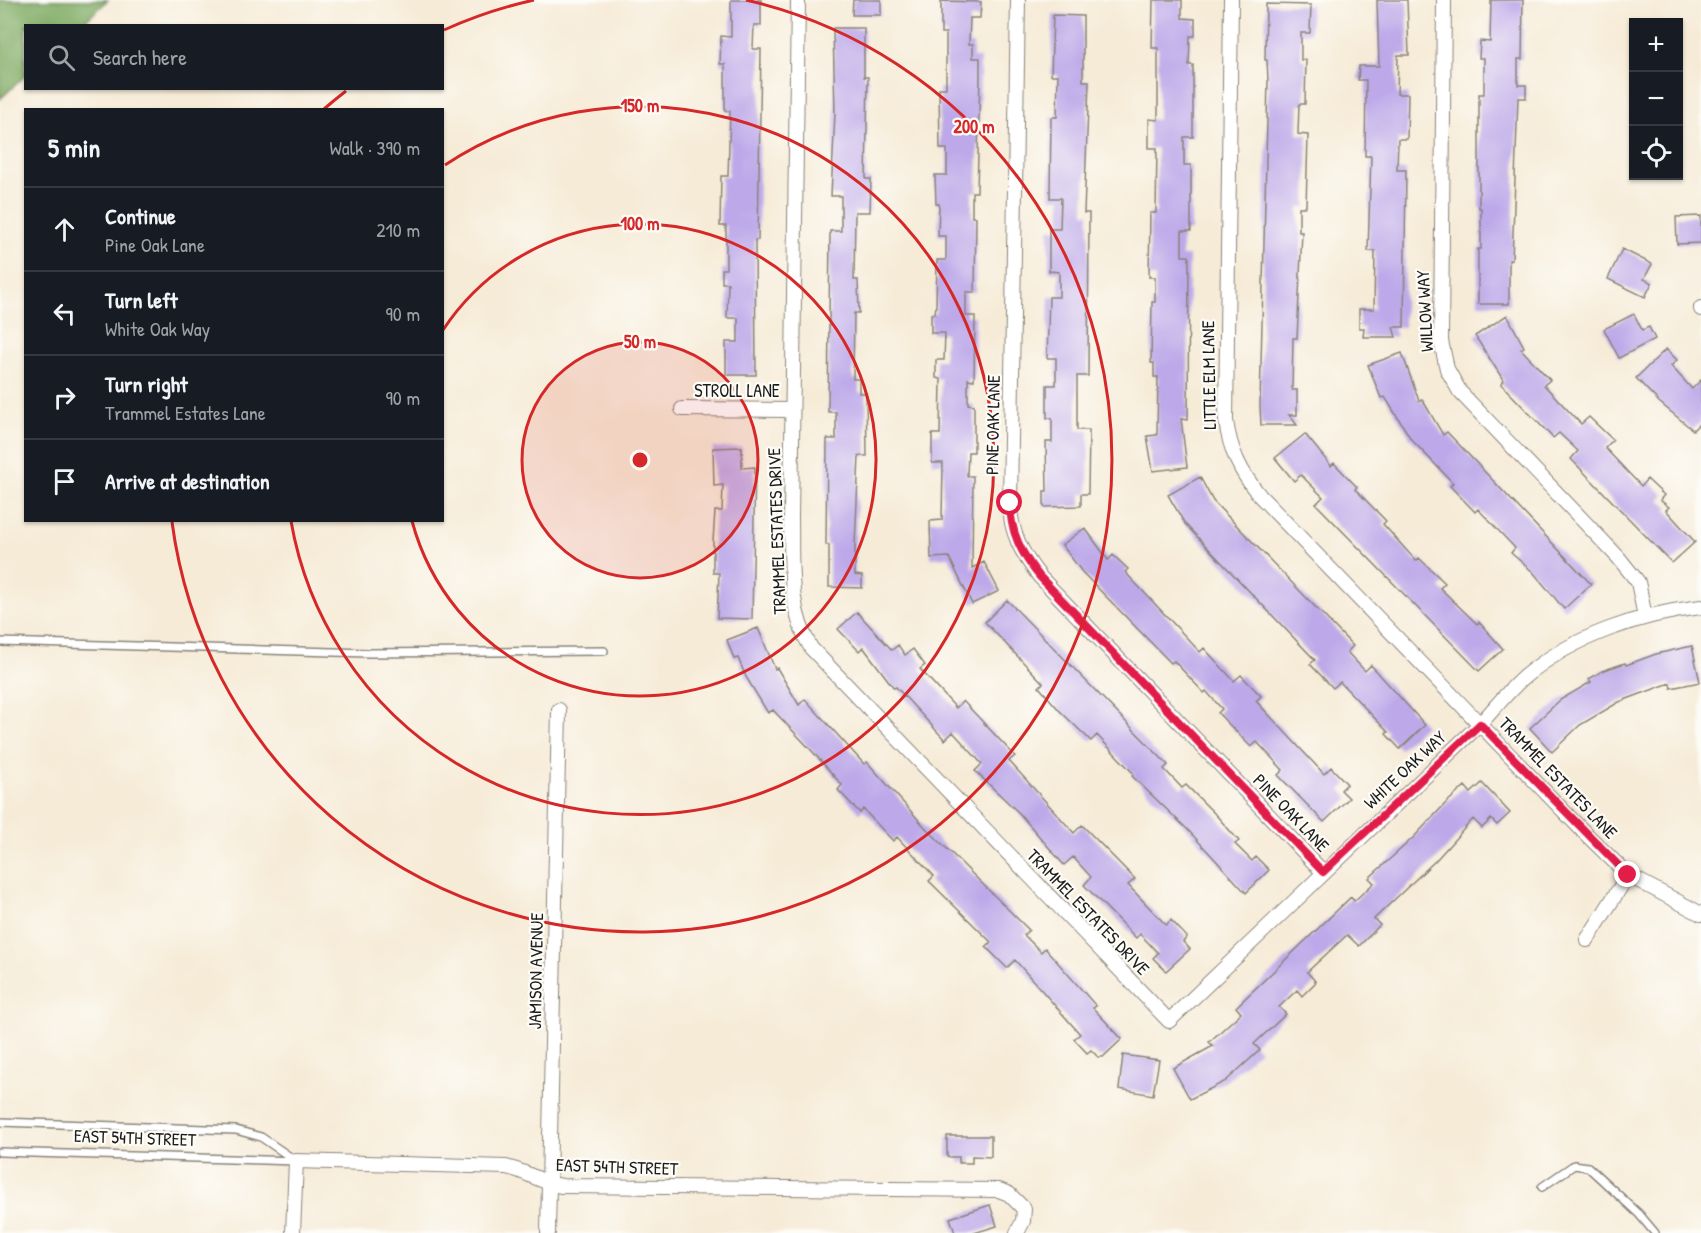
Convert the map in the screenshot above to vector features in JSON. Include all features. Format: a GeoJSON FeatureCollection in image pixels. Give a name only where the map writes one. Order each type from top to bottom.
{"type":"FeatureCollection","features":[{"type":"Feature","properties":{"kind":"street","name":"TRAMMEL ESTATES DRIVE"},"geometry":{"type":"LineString","coordinates":[[798,0],[792,410],[793,600],[799,626],[808,643],[1169,1021]]}},
{"type":"Feature","properties":{"kind":"street","name":"PINE OAK LANE"},"geometry":{"type":"LineString","coordinates":[[1018,0],[1010,503],[1014,531],[1027,560],[1040,577],[1323,872]]}},
{"type":"Feature","properties":{"kind":"street","name":"LITTLE ELM LANE"},"geometry":{"type":"LineString","coordinates":[[1231,0],[1226,403],[1232,451],[1247,481],[1260,496],[1480,724]]}},
{"type":"Feature","properties":{"kind":"street","name":"WILLOW WAY"},"geometry":{"type":"LineString","coordinates":[[1444,0],[1440,266],[1441,340],[1448,369],[1460,392],[1618,557],[1638,582],[1645,617]]}},
{"type":"Feature","properties":{"kind":"street","name":"STROLL LANE"},"geometry":{"type":"LineString","coordinates":[[682,409],[792,410]]}},
{"type":"Feature","properties":{"kind":"street","name":"WHITE OAK WAY"},"geometry":{"type":"LineString","coordinates":[[1169,1021],[1480,724],[1523,678],[1548,660],[1580,642],[1645,617],[1701,607]]}},
{"type":"Feature","properties":{"kind":"street","name":"JAMISON AVENUE"},"geometry":{"type":"LineString","coordinates":[[548,1233],[560,710]]}},
{"type":"Feature","properties":{"kind":"street","name":"TRAMMEL ESTATES LANE"},"geometry":{"type":"LineString","coordinates":[[1480,724],[1628,875],[1701,914]]}},
{"type":"Feature","properties":{"kind":"street"},"geometry":{"type":"LineString","coordinates":[[1587,940],[1628,875]]}},
{"type":"Feature","properties":{"kind":"street","name":"EAST 54TH STREET"},"geometry":{"type":"LineString","coordinates":[[296,1161],[506,1167],[534,1175],[549,1184],[627,1187],[999,1190],[1009,1194],[1024,1209],[1023,1221],[1017,1233]]}},
{"type":"Feature","properties":{"kind":"street"},"geometry":{"type":"LineString","coordinates":[[293,1233],[296,1161]]}},
{"type":"Feature","properties":{"kind":"lane"},"geometry":{"type":"LineString","coordinates":[[0,642],[368,653],[604,651]]}},
{"type":"Feature","properties":{"kind":"lane"},"geometry":{"type":"LineString","coordinates":[[0,1122],[236,1130],[261,1137],[296,1161]]}},
{"type":"Feature","properties":{"kind":"lane","name":"EAST 54TH STREET"},"geometry":{"type":"LineString","coordinates":[[0,1152],[296,1161]]}},
{"type":"Feature","properties":{"kind":"lane"},"geometry":{"type":"LineString","coordinates":[[1542,1187],[1574,1165],[1588,1167],[1639,1214],[1654,1233]]}},
{"type":"Feature","properties":{"kind":"green space"},"geometry":{"type":"Polygon","coordinates":[[[0,0],[108,0],[82,24],[24,24],[24,77],[0,99],[0,0]]]}},
{"type":"Feature","properties":{"kind":"building"},"geometry":{"type":"Polygon","coordinates":[[[731,0],[761,0],[761,25],[754,25],[753,49],[761,49],[758,240],[755,240],[756,375],[726,375],[726,342],[738,342],[738,318],[727,318],[728,283],[722,283],[722,269],[726,269],[726,226],[720,226],[721,176],[728,176],[730,111],[725,111],[725,64],[720,64],[721,36],[731,37],[731,0]]]}},
{"type":"Feature","properties":{"kind":"building"},"geometry":{"type":"Polygon","coordinates":[[[853,0],[881,0],[881,15],[852,15],[853,0]]]}},
{"type":"Feature","properties":{"kind":"building"},"geometry":{"type":"Polygon","coordinates":[[[1153,0],[1182,0],[1182,18],[1195,19],[1195,36],[1190,36],[1189,65],[1193,65],[1193,137],[1184,137],[1184,165],[1191,165],[1191,231],[1182,231],[1182,256],[1189,256],[1188,420],[1181,419],[1187,467],[1153,471],[1147,436],[1157,435],[1158,377],[1154,377],[1154,363],[1151,363],[1152,302],[1155,302],[1155,277],[1149,277],[1150,213],[1156,213],[1157,148],[1149,148],[1149,119],[1158,120],[1158,48],[1152,48],[1153,0]]]}},
{"type":"Feature","properties":{"kind":"building"},"geometry":{"type":"Polygon","coordinates":[[[1377,0],[1407,0],[1409,55],[1398,55],[1397,94],[1408,94],[1407,139],[1398,139],[1397,170],[1406,170],[1404,327],[1393,327],[1396,337],[1363,337],[1364,328],[1359,328],[1359,309],[1374,309],[1375,251],[1368,251],[1371,156],[1365,156],[1366,80],[1358,80],[1359,66],[1379,66],[1377,0]]]}},
{"type":"Feature","properties":{"kind":"building"},"geometry":{"type":"Polygon","coordinates":[[[1491,0],[1523,0],[1522,59],[1518,59],[1518,85],[1526,85],[1526,98],[1518,98],[1512,260],[1509,260],[1509,304],[1478,304],[1478,249],[1481,249],[1479,94],[1484,94],[1484,58],[1479,58],[1480,41],[1490,42],[1491,0]]]}},
{"type":"Feature","properties":{"kind":"building"},"geometry":{"type":"Polygon","coordinates":[[[941,1],[981,2],[980,18],[970,18],[969,44],[973,44],[973,58],[980,58],[980,77],[977,192],[972,192],[972,217],[976,217],[975,292],[966,292],[966,316],[975,316],[974,380],[968,379],[968,404],[974,405],[974,452],[968,452],[967,476],[973,476],[972,568],[984,562],[999,591],[972,604],[949,557],[931,558],[930,521],[942,520],[943,463],[932,463],[932,434],[940,434],[941,379],[936,378],[936,360],[944,360],[945,333],[931,333],[931,314],[935,314],[936,305],[937,260],[946,260],[946,236],[938,236],[939,204],[936,204],[935,175],[947,175],[947,149],[940,149],[939,88],[946,88],[946,33],[941,33],[941,1]]]}},
{"type":"Feature","properties":{"kind":"building"},"geometry":{"type":"Polygon","coordinates":[[[1266,4],[1311,5],[1310,33],[1301,33],[1301,60],[1306,60],[1305,104],[1299,104],[1298,134],[1308,135],[1306,207],[1299,207],[1299,232],[1302,232],[1297,338],[1293,338],[1292,390],[1297,390],[1297,415],[1289,415],[1297,425],[1261,425],[1268,80],[1267,60],[1265,60],[1266,4]]]}},
{"type":"Feature","properties":{"kind":"building"},"geometry":{"type":"Polygon","coordinates":[[[1053,15],[1083,16],[1083,81],[1089,81],[1084,213],[1089,213],[1088,376],[1077,376],[1077,430],[1089,430],[1088,494],[1081,494],[1081,506],[1044,507],[1044,491],[1047,491],[1046,442],[1052,442],[1052,418],[1047,418],[1047,385],[1056,385],[1056,358],[1047,358],[1049,297],[1059,297],[1059,272],[1049,271],[1049,229],[1060,229],[1061,198],[1050,198],[1051,117],[1057,117],[1058,75],[1051,75],[1053,15]]]}},
{"type":"Feature","properties":{"kind":"building"},"geometry":{"type":"Polygon","coordinates":[[[833,28],[864,28],[864,77],[868,77],[866,179],[871,179],[870,212],[855,212],[854,280],[858,280],[859,313],[854,313],[853,379],[859,379],[859,393],[866,393],[867,456],[859,456],[855,545],[855,575],[862,576],[862,588],[829,587],[829,545],[826,545],[827,439],[836,439],[836,412],[828,412],[830,231],[841,231],[841,196],[831,196],[835,113],[833,28]]]}},
{"type":"Feature","properties":{"kind":"building"},"geometry":{"type":"Polygon","coordinates":[[[1701,216],[1701,243],[1677,244],[1676,217],[1701,216]]]}},
{"type":"Feature","properties":{"kind":"building"},"geometry":{"type":"Polygon","coordinates":[[[1622,249],[1652,264],[1644,279],[1652,283],[1645,297],[1608,279],[1622,249]]]}},
{"type":"Feature","properties":{"kind":"building"},"geometry":{"type":"Polygon","coordinates":[[[1634,314],[1642,330],[1649,327],[1655,339],[1619,358],[1604,329],[1634,314]]]}},
{"type":"Feature","properties":{"kind":"building"},"geometry":{"type":"Polygon","coordinates":[[[1507,315],[1524,347],[1521,349],[1550,380],[1544,385],[1581,424],[1589,417],[1613,440],[1605,448],[1641,486],[1647,479],[1664,495],[1660,500],[1669,507],[1666,510],[1695,542],[1672,563],[1571,459],[1578,451],[1559,433],[1553,438],[1501,384],[1504,381],[1475,336],[1507,315]]]}},
{"type":"Feature","properties":{"kind":"building"},"geometry":{"type":"Polygon","coordinates":[[[1666,349],[1677,360],[1671,366],[1692,389],[1701,380],[1701,422],[1693,430],[1659,402],[1636,378],[1666,349]]]}},
{"type":"Feature","properties":{"kind":"building"},"geometry":{"type":"Polygon","coordinates":[[[1402,353],[1419,401],[1422,399],[1443,435],[1447,432],[1591,584],[1564,609],[1533,572],[1511,553],[1515,548],[1478,509],[1475,512],[1450,486],[1453,483],[1411,439],[1385,397],[1381,398],[1368,365],[1402,353]]]}},
{"type":"Feature","properties":{"kind":"building"},"geometry":{"type":"Polygon","coordinates":[[[1305,434],[1331,466],[1334,463],[1357,487],[1355,489],[1386,521],[1383,524],[1416,561],[1419,558],[1445,583],[1440,588],[1477,624],[1479,622],[1503,649],[1479,671],[1316,504],[1323,497],[1301,475],[1294,481],[1275,458],[1305,434]]]}},
{"type":"Feature","properties":{"kind":"building"},"geometry":{"type":"Polygon","coordinates":[[[742,447],[742,468],[755,467],[752,619],[717,618],[719,573],[713,573],[713,541],[715,511],[722,511],[723,485],[714,486],[713,448],[742,447]]]}},
{"type":"Feature","properties":{"kind":"building"},"geometry":{"type":"Polygon","coordinates":[[[1200,477],[1213,501],[1353,646],[1347,652],[1365,671],[1371,665],[1425,725],[1400,749],[1386,734],[1388,732],[1340,682],[1333,688],[1310,664],[1315,660],[1185,524],[1168,495],[1200,477]]]}},
{"type":"Feature","properties":{"kind":"building"},"geometry":{"type":"Polygon","coordinates":[[[1085,528],[1108,560],[1113,555],[1128,569],[1125,572],[1200,652],[1204,648],[1234,681],[1241,675],[1261,696],[1256,701],[1324,774],[1331,767],[1347,784],[1341,790],[1349,798],[1324,822],[1278,775],[1283,770],[1257,742],[1251,747],[1218,713],[1222,709],[1206,691],[1204,693],[1174,661],[1171,663],[1082,572],[1062,545],[1085,528]]]}},
{"type":"Feature","properties":{"kind":"building"},"geometry":{"type":"Polygon","coordinates":[[[1007,600],[1168,765],[1164,769],[1182,788],[1186,785],[1215,814],[1239,841],[1235,844],[1252,861],[1256,857],[1269,870],[1246,893],[1187,829],[1132,776],[1134,774],[1097,735],[1091,741],[1060,711],[1039,687],[1043,683],[985,622],[1007,600]]]}},
{"type":"Feature","properties":{"kind":"building"},"geometry":{"type":"Polygon","coordinates":[[[857,612],[892,650],[898,645],[905,655],[913,649],[925,665],[920,669],[956,708],[963,701],[1015,756],[1009,761],[1074,833],[1082,825],[1135,879],[1128,885],[1166,925],[1171,920],[1187,937],[1183,942],[1190,949],[1166,971],[1153,958],[1158,953],[1140,934],[1136,938],[1084,885],[1091,877],[1073,857],[1064,865],[1019,813],[975,771],[982,764],[953,732],[945,740],[896,687],[894,688],[863,647],[859,651],[838,629],[857,612]]]}},
{"type":"Feature","properties":{"kind":"building"},"geometry":{"type":"Polygon","coordinates":[[[758,628],[775,669],[777,668],[799,705],[805,699],[864,764],[867,762],[924,826],[1029,930],[1024,935],[1041,952],[1045,948],[1096,1006],[1093,1008],[1122,1039],[1103,1057],[1098,1057],[1091,1050],[1087,1053],[1074,1039],[1080,1034],[1015,960],[1007,968],[986,947],[991,942],[929,881],[934,876],[897,837],[893,841],[863,809],[860,813],[838,790],[842,785],[812,751],[773,710],[768,713],[746,677],[738,658],[734,659],[727,640],[758,628]]]}},
{"type":"Feature","properties":{"kind":"building"},"geometry":{"type":"Polygon","coordinates":[[[1692,646],[1700,682],[1671,688],[1670,683],[1619,702],[1580,725],[1552,752],[1530,728],[1560,700],[1591,682],[1589,679],[1602,671],[1656,654],[1692,646]]]}},
{"type":"Feature","properties":{"kind":"building"},"geometry":{"type":"Polygon","coordinates":[[[1482,783],[1510,813],[1497,825],[1491,819],[1482,828],[1473,819],[1436,860],[1374,919],[1380,925],[1359,946],[1347,935],[1307,972],[1316,982],[1302,996],[1297,990],[1279,1007],[1286,1014],[1254,1044],[1260,1050],[1226,1081],[1190,1099],[1173,1068],[1213,1046],[1209,1042],[1241,1013],[1236,1007],[1351,897],[1354,901],[1374,883],[1369,878],[1414,837],[1445,804],[1465,786],[1471,793],[1482,783]]]}},
{"type":"Feature","properties":{"kind":"building"},"geometry":{"type":"Polygon","coordinates":[[[1123,1055],[1159,1060],[1153,1095],[1119,1089],[1123,1055]]]}},
{"type":"Feature","properties":{"kind":"building"},"geometry":{"type":"Polygon","coordinates":[[[947,1136],[991,1136],[991,1157],[972,1156],[972,1163],[959,1163],[959,1157],[947,1157],[947,1136]]]}},
{"type":"Feature","properties":{"kind":"building"},"geometry":{"type":"Polygon","coordinates":[[[990,1205],[997,1226],[974,1233],[955,1233],[950,1218],[990,1205]]]}},
{"type":"Feature","properties":{"kind":"route"},"geometry":{"type":"LineString","coordinates":[[1010,503],[1010,517],[1019,547],[1040,577],[1323,872],[1480,724],[1628,875]]}}]}
